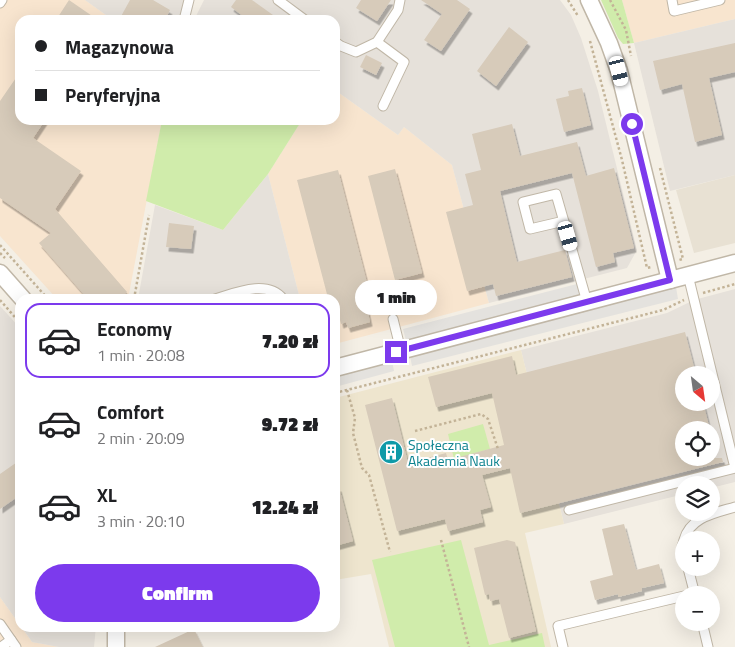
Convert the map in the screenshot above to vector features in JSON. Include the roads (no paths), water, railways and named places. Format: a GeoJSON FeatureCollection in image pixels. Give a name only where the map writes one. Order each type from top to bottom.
{"type":"FeatureCollection","features":[{"type":"Feature","properties":{"kind":"street"},"geometry":{"type":"LineString","coordinates":[[589,0],[610,43],[619,71],[670,280]]}},
{"type":"Feature","properties":{"kind":"street"},"geometry":{"type":"LineString","coordinates":[[340,367],[735,263]]}},
{"type":"Feature","properties":{"kind":"street"},"geometry":{"type":"LineString","coordinates":[[0,273],[19,294]]}},
{"type":"Feature","properties":{"kind":"street"},"geometry":{"type":"LineString","coordinates":[[116,632],[116,647]]}},
{"type":"Feature","properties":{"kind":"lane"},"geometry":{"type":"LineString","coordinates":[[185,15],[189,0]]}},
{"type":"Feature","properties":{"kind":"lane"},"geometry":{"type":"LineString","coordinates":[[278,0],[298,15]]}},
{"type":"Feature","properties":{"kind":"lane"},"geometry":{"type":"LineString","coordinates":[[340,45],[356,52],[377,42],[398,10],[400,0]]}},
{"type":"Feature","properties":{"kind":"lane"},"geometry":{"type":"LineString","coordinates":[[672,0],[674,11],[720,0]]}},
{"type":"Feature","properties":{"kind":"lane"},"geometry":{"type":"LineString","coordinates":[[377,42],[404,62],[383,106]]}},
{"type":"Feature","properties":{"kind":"lane"},"geometry":{"type":"LineString","coordinates":[[564,221],[530,229],[523,202],[556,194],[564,221],[586,302]]}},
{"type":"Feature","properties":{"kind":"lane"},"geometry":{"type":"LineString","coordinates":[[568,510],[735,468],[688,275]]}},
{"type":"Feature","properties":{"kind":"lane"},"geometry":{"type":"LineString","coordinates":[[232,294],[249,289],[265,288],[279,294]]}},
{"type":"Feature","properties":{"kind":"lane"},"geometry":{"type":"LineString","coordinates":[[393,319],[401,351]]}},
{"type":"Feature","properties":{"kind":"lane"},"geometry":{"type":"LineString","coordinates":[[688,531],[692,523],[735,507]]}},
{"type":"Feature","properties":{"kind":"lane"},"geometry":{"type":"LineString","coordinates":[[563,647],[558,626],[675,598]]}},
{"type":"Feature","properties":{"kind":"lane"},"geometry":{"type":"LineString","coordinates":[[0,624],[13,644],[1,647]]}},
{"type":"Feature","properties":{"kind":"lane"},"geometry":{"type":"LineString","coordinates":[[704,631],[708,647]]}},
{"type":"Feature","properties":{"kind":"place","name":"Społeczna Akademia Nauk"},"geometry":{"type":"Point","coordinates":[391,452]}}]}
